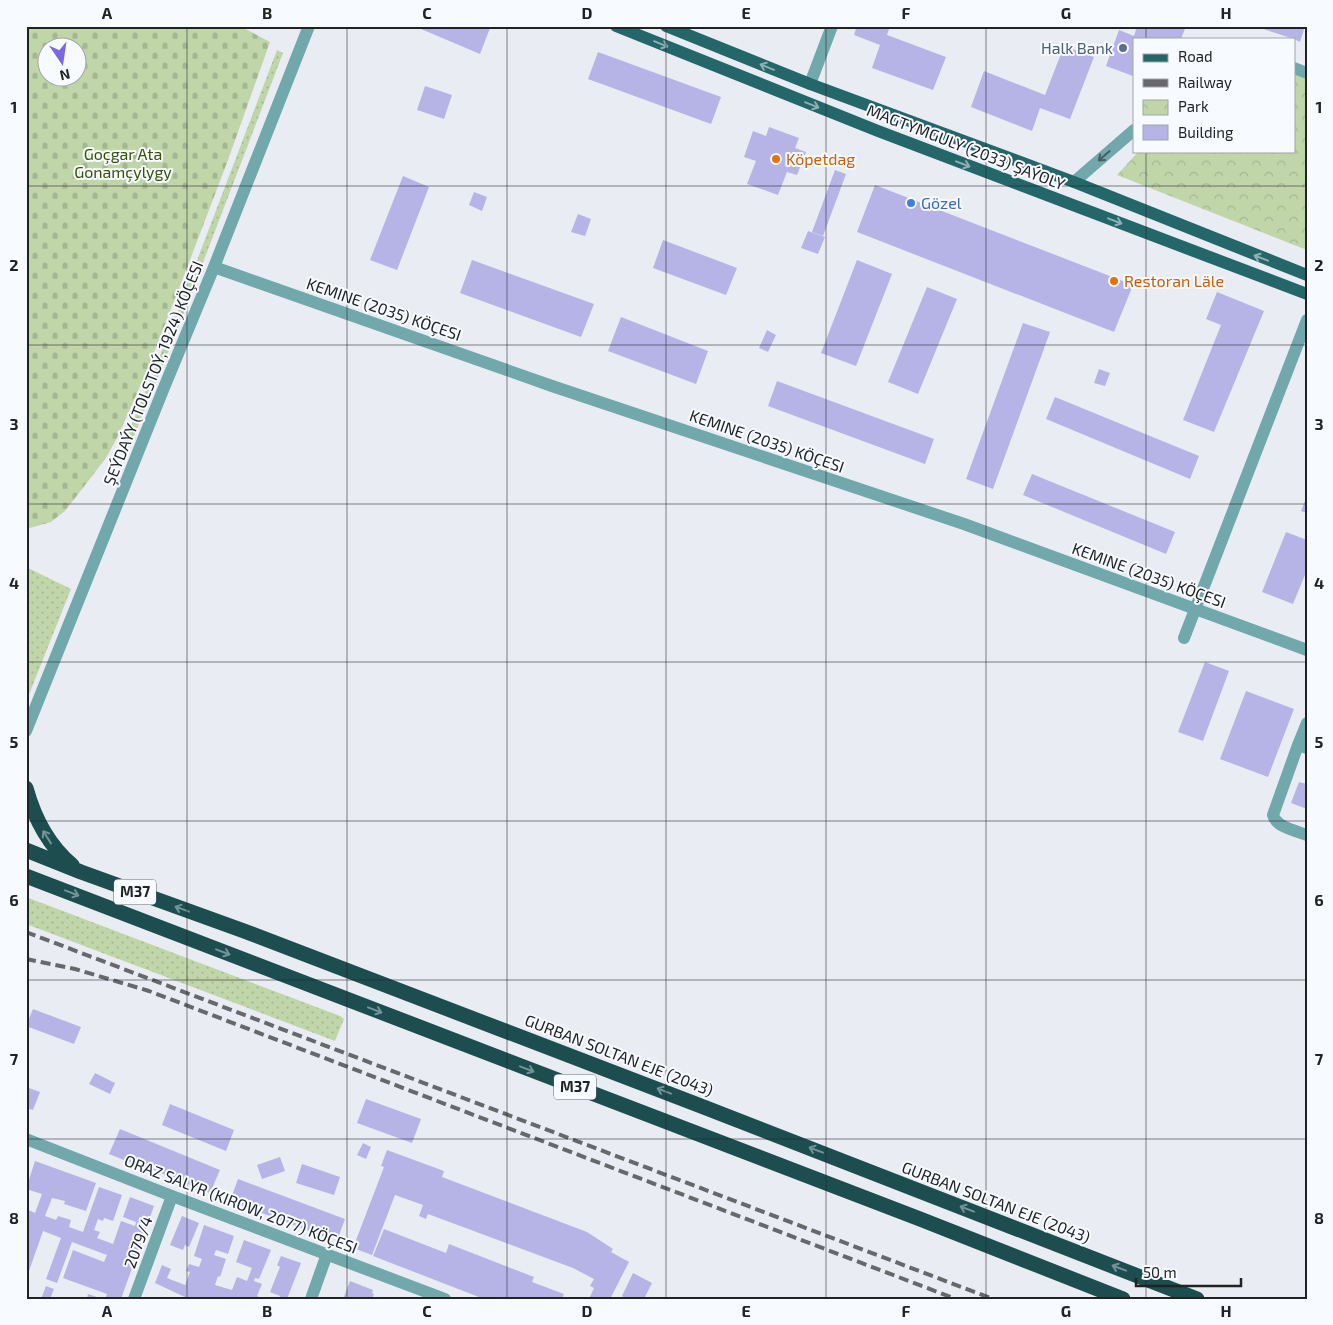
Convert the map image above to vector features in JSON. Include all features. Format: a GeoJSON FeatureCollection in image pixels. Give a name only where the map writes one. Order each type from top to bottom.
{"type":"FeatureCollection","features":[{"type":"Feature","properties":{"kind":"highway"},"geometry":{"type":"LineString","coordinates":[[26,788],[34,812],[49,841],[80,872]]}},
{"type":"Feature","properties":{"kind":"highway","name":"GURBAN SOLTAN EJE (2043)"},"geometry":{"type":"LineString","coordinates":[[26,850],[80,872],[244,931],[701,1106],[1197,1299]]}},
{"type":"Feature","properties":{"kind":"highway","name":"M37"},"geometry":{"type":"LineString","coordinates":[[26,876],[920,1219],[1123,1299]]}},
{"type":"Feature","properties":{"kind":"main road","name":"MAGTYMGULY (2033) ŞAÝOLY"},"geometry":{"type":"LineString","coordinates":[[616,26],[878,131],[1307,294]]}},
{"type":"Feature","properties":{"kind":"main road","name":"MAGTYMGULY (2033) ŞAÝOLY"},"geometry":{"type":"LineString","coordinates":[[666,26],[810,84],[1074,182],[1307,275]]}},
{"type":"Feature","properties":{"kind":"street","name":"ŞEÝDAÝY (TOLSTOÝ, 1924) KÖÇESI"},"geometry":{"type":"LineString","coordinates":[[26,731],[214,267],[309,26]]}},
{"type":"Feature","properties":{"kind":"street"},"geometry":{"type":"LineString","coordinates":[[810,84],[832,26]]}},
{"type":"Feature","properties":{"kind":"street"},"geometry":{"type":"LineString","coordinates":[[1074,182],[1133,131]]}},
{"type":"Feature","properties":{"kind":"street","name":"KEMINE (2035) KÖÇESI"},"geometry":{"type":"LineString","coordinates":[[214,267],[552,386],[964,524],[1307,650]]}},
{"type":"Feature","properties":{"kind":"street"},"geometry":{"type":"LineString","coordinates":[[1184,638],[1307,320]]}},
{"type":"Feature","properties":{"kind":"street"},"geometry":{"type":"LineString","coordinates":[[1307,723],[1302,746],[1273,815],[1274,820],[1279,824],[1307,835]]}},
{"type":"Feature","properties":{"kind":"street","name":"ORAZ SALYR (KIROW, 2077) KÖÇESI"},"geometry":{"type":"LineString","coordinates":[[26,1139],[445,1299]]}},
{"type":"Feature","properties":{"kind":"street","name":"2079/4"},"geometry":{"type":"LineString","coordinates":[[134,1299],[172,1196]]}},
{"type":"Feature","properties":{"kind":"street"},"geometry":{"type":"LineString","coordinates":[[310,1299],[328,1254]]}},
{"type":"Feature","properties":{"kind":"green space","name":"Goçgar Ata Gonamçylygy"},"geometry":{"type":"Polygon","coordinates":[[[26,26],[240,26],[270,42],[185,273],[146,373],[118,436],[106,458],[65,511],[51,522],[26,529],[26,26]]]}},
{"type":"Feature","properties":{"kind":"green space"},"geometry":{"type":"Polygon","coordinates":[[[277,50],[283,53],[178,328],[131,443],[125,441],[172,326],[277,50]]]}},
{"type":"Feature","properties":{"kind":"green space"},"geometry":{"type":"Polygon","coordinates":[[[1296,70],[1307,73],[1307,250],[1117,175],[1138,152],[1296,152],[1296,70]]]}},
{"type":"Feature","properties":{"kind":"green space"},"geometry":{"type":"Polygon","coordinates":[[[26,567],[71,589],[26,702],[26,567]]]}},
{"type":"Feature","properties":{"kind":"green space"},"geometry":{"type":"Polygon","coordinates":[[[26,897],[340,1016],[344,1019],[335,1041],[26,924],[26,897]]]}},
{"type":"Feature","properties":{"kind":"building"},"geometry":{"type":"Polygon","coordinates":[[[414,26],[486,26],[490,28],[480,54],[414,26]]]}},
{"type":"Feature","properties":{"kind":"building"},"geometry":{"type":"Polygon","coordinates":[[[857,26],[890,26],[887,35],[946,57],[933,90],[872,68],[880,45],[854,35],[857,26]]]}},
{"type":"Feature","properties":{"kind":"building","name":"Halk Bank"},"geometry":{"type":"Polygon","coordinates":[[[1137,26],[1186,26],[1181,38],[1133,38],[1133,76],[1106,66],[1119,30],[1134,36],[1137,26]]]}},
{"type":"Feature","properties":{"kind":"building"},"geometry":{"type":"Polygon","coordinates":[[[1254,26],[1305,26],[1300,42],[1296,38],[1254,26]]]}},
{"type":"Feature","properties":{"kind":"building"},"geometry":{"type":"Polygon","coordinates":[[[1064,46],[1094,57],[1070,119],[1040,108],[1032,131],[971,107],[984,71],[1045,95],[1064,46]]]}},
{"type":"Feature","properties":{"kind":"building"},"geometry":{"type":"Polygon","coordinates":[[[598,52],[721,97],[711,124],[588,79],[598,52]]]}},
{"type":"Feature","properties":{"kind":"building"},"geometry":{"type":"Polygon","coordinates":[[[425,86],[452,95],[444,119],[417,110],[425,86]]]}},
{"type":"Feature","properties":{"kind":"building","name":"Köpetdag"},"geometry":{"type":"Polygon","coordinates":[[[769,127],[799,138],[795,148],[806,152],[797,175],[787,172],[778,195],[747,184],[756,161],[744,157],[753,131],[766,136],[769,127]]]}},
{"type":"Feature","properties":{"kind":"building"},"geometry":{"type":"Polygon","coordinates":[[[835,170],[846,174],[823,236],[812,232],[835,170]]]}},
{"type":"Feature","properties":{"kind":"building"},"geometry":{"type":"Polygon","coordinates":[[[403,176],[429,187],[397,270],[370,260],[403,176]]]}},
{"type":"Feature","properties":{"kind":"building"},"geometry":{"type":"Polygon","coordinates":[[[875,185],[1133,285],[1114,332],[857,232],[875,185]]]}},
{"type":"Feature","properties":{"kind":"building"},"geometry":{"type":"Polygon","coordinates":[[[474,192],[487,197],[482,211],[469,205],[474,192]]]}},
{"type":"Feature","properties":{"kind":"building"},"geometry":{"type":"Polygon","coordinates":[[[578,214],[591,219],[585,236],[571,232],[578,214]]]}},
{"type":"Feature","properties":{"kind":"building"},"geometry":{"type":"Polygon","coordinates":[[[808,231],[825,237],[818,254],[801,248],[808,231]]]}},
{"type":"Feature","properties":{"kind":"building"},"geometry":{"type":"Polygon","coordinates":[[[663,240],[737,268],[726,295],[653,268],[663,240]]]}},
{"type":"Feature","properties":{"kind":"building"},"geometry":{"type":"Polygon","coordinates":[[[472,260],[594,304],[581,337],[460,293],[472,260]]]}},
{"type":"Feature","properties":{"kind":"building"},"geometry":{"type":"Polygon","coordinates":[[[857,260],[892,274],[856,366],[821,353],[857,260]]]}},
{"type":"Feature","properties":{"kind":"building"},"geometry":{"type":"Polygon","coordinates":[[[927,287],[957,299],[918,394],[888,382],[927,287]]]}},
{"type":"Feature","properties":{"kind":"building"},"geometry":{"type":"Polygon","coordinates":[[[1217,292],[1264,311],[1214,432],[1183,420],[1221,325],[1206,319],[1217,292]]]}},
{"type":"Feature","properties":{"kind":"building"},"geometry":{"type":"Polygon","coordinates":[[[621,317],[708,351],[696,384],[608,351],[621,317]]]}},
{"type":"Feature","properties":{"kind":"building"},"geometry":{"type":"Polygon","coordinates":[[[1023,323],[1050,332],[993,489],[966,479],[1023,323]]]}},
{"type":"Feature","properties":{"kind":"building"},"geometry":{"type":"Polygon","coordinates":[[[767,330],[776,335],[768,352],[759,348],[767,330]]]}},
{"type":"Feature","properties":{"kind":"building"},"geometry":{"type":"Polygon","coordinates":[[[1099,369],[1110,373],[1105,386],[1094,383],[1099,369]]]}},
{"type":"Feature","properties":{"kind":"building"},"geometry":{"type":"Polygon","coordinates":[[[777,381],[934,439],[925,464],[768,406],[777,381]]]}},
{"type":"Feature","properties":{"kind":"building"},"geometry":{"type":"Polygon","coordinates":[[[1055,397],[1199,456],[1190,479],[1046,419],[1055,397]]]}},
{"type":"Feature","properties":{"kind":"building"},"geometry":{"type":"Polygon","coordinates":[[[1032,474],[1175,532],[1166,554],[1023,495],[1032,474]]]}},
{"type":"Feature","properties":{"kind":"building"},"geometry":{"type":"Polygon","coordinates":[[[1307,496],[1307,513],[1301,511],[1307,496]]]}},
{"type":"Feature","properties":{"kind":"building"},"geometry":{"type":"Polygon","coordinates":[[[1286,532],[1307,540],[1307,570],[1293,604],[1262,592],[1286,532]]]}},
{"type":"Feature","properties":{"kind":"building"},"geometry":{"type":"Polygon","coordinates":[[[1205,662],[1229,671],[1203,741],[1178,732],[1205,662]]]}},
{"type":"Feature","properties":{"kind":"building"},"geometry":{"type":"Polygon","coordinates":[[[1246,691],[1294,709],[1268,777],[1220,759],[1246,691]]]}},
{"type":"Feature","properties":{"kind":"building"},"geometry":{"type":"Polygon","coordinates":[[[1299,782],[1307,784],[1307,809],[1291,803],[1299,782]]]}},
{"type":"Feature","properties":{"kind":"building"},"geometry":{"type":"Polygon","coordinates":[[[33,1009],[81,1027],[74,1044],[26,1026],[33,1009]]]}},
{"type":"Feature","properties":{"kind":"building"},"geometry":{"type":"Polygon","coordinates":[[[95,1073],[115,1083],[110,1094],[89,1084],[95,1073]]]}},
{"type":"Feature","properties":{"kind":"building"},"geometry":{"type":"Polygon","coordinates":[[[26,1087],[40,1092],[33,1110],[26,1108],[26,1087]]]}},
{"type":"Feature","properties":{"kind":"building"},"geometry":{"type":"Polygon","coordinates":[[[366,1099],[421,1119],[412,1143],[357,1123],[366,1099]]]}},
{"type":"Feature","properties":{"kind":"building"},"geometry":{"type":"Polygon","coordinates":[[[170,1104],[234,1130],[226,1151],[162,1125],[170,1104]]]}},
{"type":"Feature","properties":{"kind":"building"},"geometry":{"type":"Polygon","coordinates":[[[120,1129],[220,1170],[210,1193],[109,1154],[120,1129]]]}},
{"type":"Feature","properties":{"kind":"building"},"geometry":{"type":"Polygon","coordinates":[[[363,1143],[371,1147],[366,1159],[357,1155],[363,1143]]]}},
{"type":"Feature","properties":{"kind":"building"},"geometry":{"type":"Polygon","coordinates":[[[387,1150],[444,1171],[442,1177],[587,1232],[613,1249],[611,1252],[629,1262],[610,1299],[589,1299],[594,1288],[590,1286],[594,1279],[573,1268],[428,1214],[426,1219],[419,1216],[423,1205],[395,1195],[372,1255],[353,1248],[384,1167],[381,1166],[387,1150]]]}},
{"type":"Feature","properties":{"kind":"building"},"geometry":{"type":"Polygon","coordinates":[[[280,1157],[285,1171],[262,1179],[257,1165],[280,1157]]]}},
{"type":"Feature","properties":{"kind":"building"},"geometry":{"type":"Polygon","coordinates":[[[35,1161],[96,1183],[86,1211],[64,1204],[65,1201],[52,1198],[45,1216],[56,1220],[58,1216],[71,1220],[69,1227],[83,1232],[99,1187],[122,1195],[113,1221],[104,1218],[103,1221],[98,1219],[94,1230],[100,1232],[97,1238],[113,1244],[121,1221],[135,1226],[136,1222],[123,1217],[130,1197],[154,1206],[121,1299],[105,1299],[107,1294],[63,1278],[73,1250],[104,1262],[107,1255],[72,1242],[57,1283],[46,1279],[61,1238],[43,1231],[29,1271],[26,1270],[26,1209],[35,1213],[42,1194],[26,1189],[35,1161]]]}},
{"type":"Feature","properties":{"kind":"building"},"geometry":{"type":"Polygon","coordinates":[[[302,1164],[340,1177],[334,1195],[296,1183],[302,1164]]]}},
{"type":"Feature","properties":{"kind":"building"},"geometry":{"type":"Polygon","coordinates":[[[238,1179],[345,1219],[338,1238],[326,1234],[325,1237],[230,1201],[238,1179]]]}},
{"type":"Feature","properties":{"kind":"building"},"geometry":{"type":"Polygon","coordinates":[[[182,1216],[199,1223],[189,1247],[185,1245],[183,1250],[170,1245],[182,1216]]]}},
{"type":"Feature","properties":{"kind":"building"},"geometry":{"type":"Polygon","coordinates":[[[204,1225],[234,1236],[228,1254],[216,1250],[214,1255],[226,1259],[215,1285],[232,1290],[237,1277],[247,1281],[252,1268],[236,1262],[244,1240],[271,1250],[259,1279],[255,1278],[254,1281],[262,1284],[257,1296],[263,1299],[189,1299],[155,1283],[162,1265],[171,1269],[167,1278],[185,1285],[190,1272],[186,1271],[189,1264],[199,1267],[202,1259],[194,1256],[204,1225]]]}},
{"type":"Feature","properties":{"kind":"building"},"geometry":{"type":"Polygon","coordinates":[[[384,1229],[446,1253],[449,1244],[534,1277],[532,1282],[564,1294],[562,1299],[484,1299],[373,1256],[384,1229]]]}},
{"type":"Feature","properties":{"kind":"building"},"geometry":{"type":"Polygon","coordinates":[[[281,1256],[301,1263],[287,1299],[279,1299],[280,1296],[270,1292],[280,1267],[277,1265],[281,1256]]]}},
{"type":"Feature","properties":{"kind":"building"},"geometry":{"type":"Polygon","coordinates":[[[633,1273],[652,1283],[644,1299],[627,1299],[622,1296],[633,1273]]]}},
{"type":"Feature","properties":{"kind":"building"},"geometry":{"type":"Polygon","coordinates":[[[350,1281],[373,1290],[372,1299],[343,1299],[350,1281]]]}},
{"type":"Feature","properties":{"kind":"building"},"geometry":{"type":"Polygon","coordinates":[[[46,1286],[54,1289],[50,1299],[41,1299],[46,1286]]]}},
{"type":"Feature","properties":{"kind":"building"},"geometry":{"type":"Polygon","coordinates":[[[88,1294],[100,1298],[100,1299],[87,1299],[88,1294]]]}},
{"type":"Feature","properties":{"kind":"railway"},"geometry":{"type":"LineString","coordinates":[[26,932],[993,1299]]}},
{"type":"Feature","properties":{"kind":"railway"},"geometry":{"type":"LineString","coordinates":[[26,959],[75,969],[149,991],[956,1299]]}},
{"type":"Feature","properties":{"kind":"place","name":"Halk Bank"},"geometry":{"type":"Point","coordinates":[1123,48]}},
{"type":"Feature","properties":{"kind":"place","name":"Köpetdag"},"geometry":{"type":"Point","coordinates":[776,159]}},
{"type":"Feature","properties":{"kind":"place","name":"Gözel"},"geometry":{"type":"Point","coordinates":[911,203]}},
{"type":"Feature","properties":{"kind":"place","name":"Restoran Läle"},"geometry":{"type":"Point","coordinates":[1114,281]}}]}
